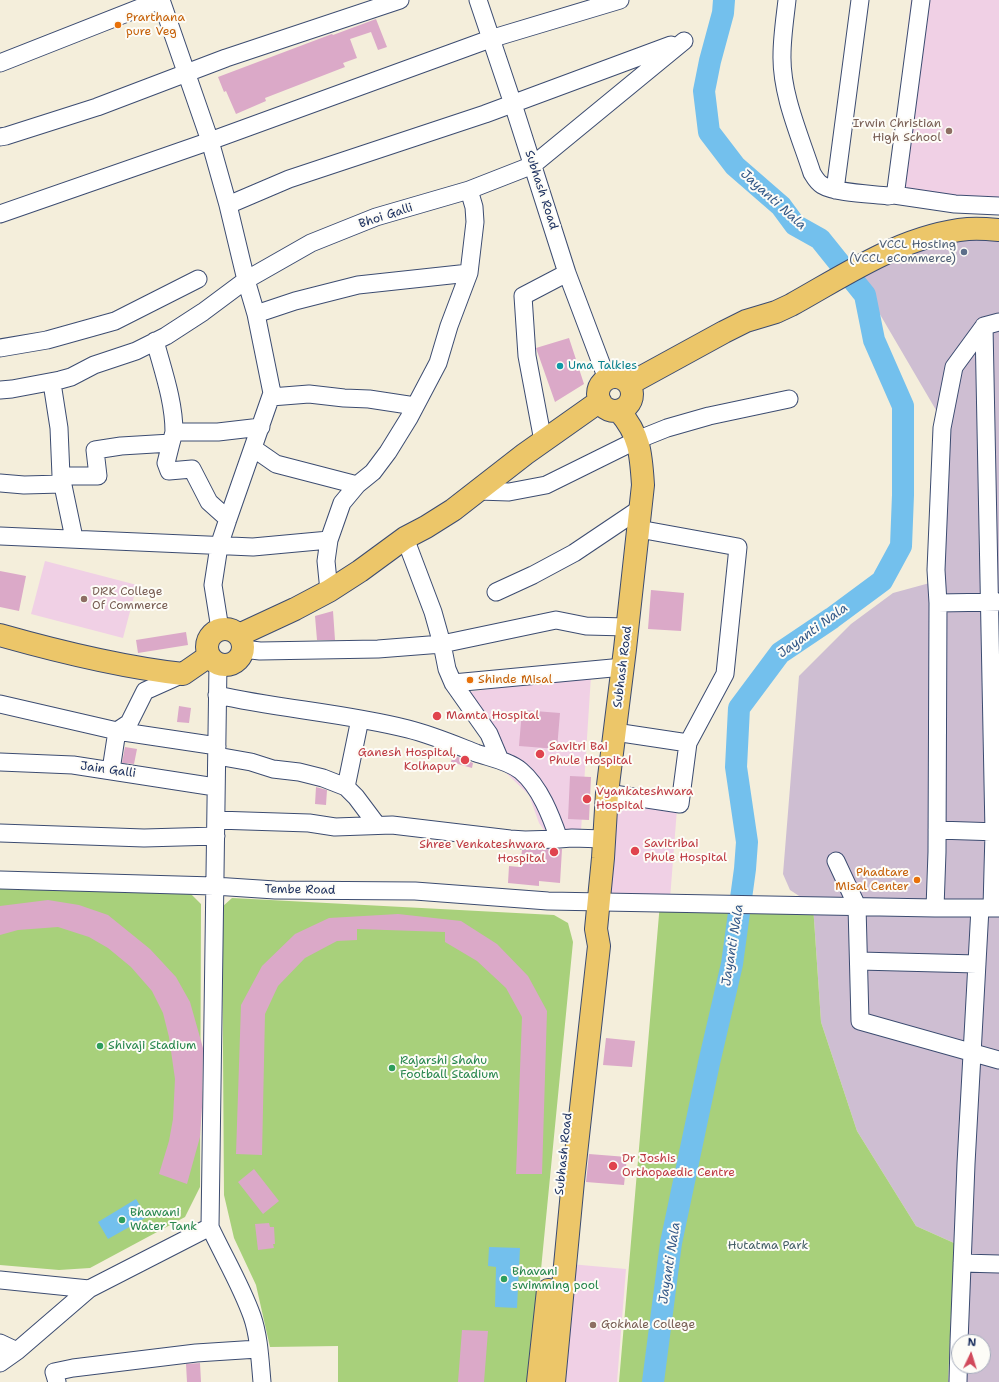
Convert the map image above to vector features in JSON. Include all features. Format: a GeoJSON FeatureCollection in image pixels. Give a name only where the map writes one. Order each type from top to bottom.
{"type":"FeatureCollection","features":[{"type":"Feature","properties":{"kind":"main road"},"geometry":{"type":"LineString","coordinates":[[629,384],[746,321],[776,312],[888,251],[942,234],[968,229],[999,230]]}},
{"type":"Feature","properties":{"kind":"main road"},"geometry":{"type":"LineString","coordinates":[[615,376],[626,380],[629,384],[633,395],[631,400],[619,411],[608,409],[600,401],[598,390],[607,379],[615,376]]}},
{"type":"Feature","properties":{"kind":"main road"},"geometry":{"type":"LineString","coordinates":[[234,638],[240,658],[232,664],[227,665],[213,660],[207,651],[208,640],[211,635],[234,638],[295,609],[328,591],[360,571],[405,538],[426,528],[453,510],[525,454],[600,401]]}},
{"type":"Feature","properties":{"kind":"main road","name":"Subhash Road"},"geometry":{"type":"LineString","coordinates":[[554,1382],[573,1181],[599,946],[596,929],[607,793],[643,485],[641,458],[637,440],[629,422],[619,411]]}},
{"type":"Feature","properties":{"kind":"main road"},"geometry":{"type":"LineString","coordinates":[[0,635],[103,661],[150,670],[183,674],[213,660]]}},
{"type":"Feature","properties":{"kind":"main road","name":"Subhash Road"},"geometry":{"type":"LineString","coordinates":[[538,1382],[587,945],[596,929]]}},
{"type":"Feature","properties":{"kind":"street"},"geometry":{"type":"LineString","coordinates":[[0,63],[161,0],[210,141],[256,314],[272,393],[219,546],[213,586],[234,638],[260,651],[370,649],[442,644],[556,620],[586,626],[627,627]]}},
{"type":"Feature","properties":{"kind":"street"},"geometry":{"type":"LineString","coordinates":[[0,137],[97,107],[186,73],[400,0]]}},
{"type":"Feature","properties":{"kind":"street","name":"Subhash Road"},"geometry":{"type":"LineString","coordinates":[[478,0],[567,273],[607,379]]}},
{"type":"Feature","properties":{"kind":"street"},"geometry":{"type":"LineString","coordinates":[[0,214],[210,141],[490,39],[620,0]]}},
{"type":"Feature","properties":{"kind":"street"},"geometry":{"type":"LineString","coordinates":[[787,0],[782,56],[787,95],[812,173],[817,182],[836,190],[888,196],[894,195],[955,204],[999,206]]}},
{"type":"Feature","properties":{"kind":"street"},"geometry":{"type":"LineString","coordinates":[[836,190],[860,0]]}},
{"type":"Feature","properties":{"kind":"street"},"geometry":{"type":"LineString","coordinates":[[894,195],[896,190],[921,0]]}},
{"type":"Feature","properties":{"kind":"street","name":"Bhoi Galli"},"geometry":{"type":"LineString","coordinates":[[0,390],[52,383],[71,377],[94,365],[136,351],[166,336],[204,312],[246,280],[311,243],[376,217],[469,190],[532,165],[684,41],[513,104]]}},
{"type":"Feature","properties":{"kind":"street"},"geometry":{"type":"LineString","coordinates":[[228,205],[289,179],[374,152],[513,104]]}},
{"type":"Feature","properties":{"kind":"street"},"geometry":{"type":"LineString","coordinates":[[328,591],[326,561],[329,540],[342,504],[357,485],[373,472],[388,452],[415,406],[438,363],[449,326],[470,274],[475,222],[474,207],[469,190]]}},
{"type":"Feature","properties":{"kind":"street"},"geometry":{"type":"LineString","coordinates":[[543,441],[527,356],[523,296],[567,273]]}},
{"type":"Feature","properties":{"kind":"street"},"geometry":{"type":"LineString","coordinates":[[256,314],[296,301],[358,286],[470,274]]}},
{"type":"Feature","properties":{"kind":"street"},"geometry":{"type":"LineString","coordinates":[[0,348],[47,340],[115,321],[198,279]]}},
{"type":"Feature","properties":{"kind":"street"},"geometry":{"type":"LineString","coordinates":[[959,1334],[976,964],[990,908],[996,832],[992,324]]}},
{"type":"Feature","properties":{"kind":"street"},"geometry":{"type":"LineString","coordinates":[[935,908],[937,830],[938,603],[936,570],[942,428],[954,367],[992,324]]}},
{"type":"Feature","properties":{"kind":"street"},"geometry":{"type":"LineString","coordinates":[[155,341],[171,401],[174,419],[173,438],[166,463],[169,471],[192,469],[209,502],[228,519]]}},
{"type":"Feature","properties":{"kind":"street"},"geometry":{"type":"LineString","coordinates":[[52,383],[59,428],[62,480],[74,538]]}},
{"type":"Feature","properties":{"kind":"street"},"geometry":{"type":"LineString","coordinates":[[271,397],[309,394],[368,399],[415,406]]}},
{"type":"Feature","properties":{"kind":"street"},"geometry":{"type":"LineString","coordinates":[[478,491],[509,492],[546,485],[637,440],[667,428],[709,416],[789,399]]}},
{"type":"Feature","properties":{"kind":"street"},"geometry":{"type":"LineString","coordinates":[[0,483],[24,485],[98,476],[95,450],[261,427]]}},
{"type":"Feature","properties":{"kind":"street"},"geometry":{"type":"LineString","coordinates":[[254,448],[276,464],[357,485]]}},
{"type":"Feature","properties":{"kind":"street"},"geometry":{"type":"LineString","coordinates":[[496,592],[533,575],[574,553],[641,508]]}},
{"type":"Feature","properties":{"kind":"street"},"geometry":{"type":"LineString","coordinates":[[607,793],[680,804],[688,742],[725,674],[738,547],[639,529]]}},
{"type":"Feature","properties":{"kind":"street"},"geometry":{"type":"LineString","coordinates":[[0,536],[74,538],[253,547],[329,540]]}},
{"type":"Feature","properties":{"kind":"street"},"geometry":{"type":"LineString","coordinates":[[405,538],[428,598],[442,644],[447,669],[453,683],[488,734],[500,760]]}},
{"type":"Feature","properties":{"kind":"street"},"geometry":{"type":"LineString","coordinates":[[938,603],[994,602]]}},
{"type":"Feature","properties":{"kind":"street"},"geometry":{"type":"LineString","coordinates":[[213,660],[217,695],[217,751],[215,787],[216,828],[210,1227],[239,1282],[250,1310],[258,1349],[262,1382]]}},
{"type":"Feature","properties":{"kind":"street"},"geometry":{"type":"LineString","coordinates":[[453,683],[622,668]]}},
{"type":"Feature","properties":{"kind":"street"},"geometry":{"type":"LineString","coordinates":[[111,770],[117,731],[129,723],[145,691],[183,674]]}},
{"type":"Feature","properties":{"kind":"street"},"geometry":{"type":"LineString","coordinates":[[217,695],[406,728],[500,760],[520,771],[533,784],[552,820],[559,839]]}},
{"type":"Feature","properties":{"kind":"street"},"geometry":{"type":"LineString","coordinates":[[0,704],[117,731],[217,751],[273,769],[298,772],[323,778],[346,787],[356,797],[377,825]]}},
{"type":"Feature","properties":{"kind":"street"},"geometry":{"type":"LineString","coordinates":[[346,787],[360,719]]}},
{"type":"Feature","properties":{"kind":"street"},"geometry":{"type":"LineString","coordinates":[[615,732],[688,742]]}},
{"type":"Feature","properties":{"kind":"street","name":"Jain Galli"},"geometry":{"type":"LineString","coordinates":[[0,762],[73,766],[111,770],[215,787]]}},
{"type":"Feature","properties":{"kind":"street"},"geometry":{"type":"LineString","coordinates":[[0,833],[144,838],[216,828],[309,824],[335,826],[392,825],[525,840],[572,838],[604,839]]}},
{"type":"Feature","properties":{"kind":"street"},"geometry":{"type":"LineString","coordinates":[[937,830],[996,832]]}},
{"type":"Feature","properties":{"kind":"street"},"geometry":{"type":"LineString","coordinates":[[836,861],[857,906],[860,1021],[999,1060]]}},
{"type":"Feature","properties":{"kind":"street","name":"Tembe Road"},"geometry":{"type":"LineString","coordinates":[[0,880],[214,886],[274,890],[415,891],[548,901],[990,908]]}},
{"type":"Feature","properties":{"kind":"street"},"geometry":{"type":"LineString","coordinates":[[859,961],[976,964]]}},
{"type":"Feature","properties":{"kind":"street"},"geometry":{"type":"LineString","coordinates":[[0,1363],[18,1351],[89,1289],[210,1227]]}},
{"type":"Feature","properties":{"kind":"street"},"geometry":{"type":"LineString","coordinates":[[962,1263],[999,1264]]}},
{"type":"Feature","properties":{"kind":"street"},"geometry":{"type":"LineString","coordinates":[[0,1280],[89,1289]]}},
{"type":"Feature","properties":{"kind":"street"},"geometry":{"type":"LineString","coordinates":[[0,1343],[18,1351]]}},
{"type":"Feature","properties":{"kind":"street"},"geometry":{"type":"LineString","coordinates":[[57,1382],[54,1372],[73,1368],[196,1353],[258,1349]]}},
{"type":"Feature","properties":{"kind":"shaded area","name":"Irwin Christian High School"},"geometry":{"type":"Polygon","coordinates":[[[911,0],[999,0],[999,211],[894,193],[903,68],[911,0]]]}},
{"type":"Feature","properties":{"kind":"shaded area"},"geometry":{"type":"Polygon","coordinates":[[[999,230],[999,1382],[948,1382],[954,1243],[916,1226],[857,1131],[821,1022],[813,905],[790,890],[783,874],[799,676],[851,624],[893,593],[937,581],[943,422],[854,270],[868,261],[999,230]]]}},
{"type":"Feature","properties":{"kind":"shaded area","name":"DRK College Of Commerce"},"geometry":{"type":"Polygon","coordinates":[[[45,561],[137,585],[123,638],[31,614],[45,561]]]}},
{"type":"Feature","properties":{"kind":"shaded area","name":"Savitri Bai Phule Hospital"},"geometry":{"type":"Polygon","coordinates":[[[591,676],[581,831],[546,833],[539,823],[529,795],[502,769],[467,692],[591,676]]]}},
{"type":"Feature","properties":{"kind":"shaded area","name":"Savitribai Phule Hospital"},"geometry":{"type":"Polygon","coordinates":[[[600,803],[677,809],[670,899],[592,893],[600,803]]]}},
{"type":"Feature","properties":{"kind":"shaded area","name":"Gokhale College"},"geometry":{"type":"Polygon","coordinates":[[[570,1264],[626,1269],[617,1382],[560,1382],[570,1264]]]}},
{"type":"Feature","properties":{"kind":"green space","name":"Shivaji Stadium"},"geometry":{"type":"Polygon","coordinates":[[[0,889],[190,893],[201,904],[200,1187],[185,1217],[90,1268],[59,1270],[0,1265],[0,889]]]}},
{"type":"Feature","properties":{"kind":"green space","name":"Rajarshi Shahu Football Stadium"},"geometry":{"type":"Polygon","coordinates":[[[232,898],[554,915],[568,923],[573,942],[530,1382],[338,1382],[338,1346],[270,1347],[256,1285],[234,1238],[224,1195],[222,907],[232,898]]]}},
{"type":"Feature","properties":{"kind":"green space","name":"Hutatma Park"},"geometry":{"type":"Polygon","coordinates":[[[660,903],[813,905],[821,1022],[857,1131],[916,1226],[954,1243],[948,1382],[619,1382],[660,903]]]}},
{"type":"Feature","properties":{"kind":"water"},"geometry":{"type":"Polygon","coordinates":[[[136,1199],[147,1217],[108,1239],[98,1222],[136,1199]]]}},
{"type":"Feature","properties":{"kind":"water"},"geometry":{"type":"Polygon","coordinates":[[[489,1247],[520,1248],[517,1308],[495,1307],[496,1267],[488,1266],[489,1247]]]}},
{"type":"Feature","properties":{"kind":"building"},"geometry":{"type":"Polygon","coordinates":[[[376,19],[387,47],[378,50],[371,32],[350,39],[357,58],[343,63],[345,67],[265,98],[266,101],[236,114],[218,77],[376,19]]]}},
{"type":"Feature","properties":{"kind":"building","name":"Uma Talkies"},"geometry":{"type":"Polygon","coordinates":[[[569,338],[584,384],[555,402],[536,348],[569,338]]]}},
{"type":"Feature","properties":{"kind":"building"},"geometry":{"type":"Polygon","coordinates":[[[0,571],[26,576],[19,611],[0,607],[0,571]]]}},
{"type":"Feature","properties":{"kind":"building"},"geometry":{"type":"Polygon","coordinates":[[[651,590],[684,593],[681,631],[648,629],[651,590]]]}},
{"type":"Feature","properties":{"kind":"building"},"geometry":{"type":"Polygon","coordinates":[[[333,611],[335,640],[317,640],[315,616],[333,611]]]}},
{"type":"Feature","properties":{"kind":"building"},"geometry":{"type":"Polygon","coordinates":[[[186,632],[188,645],[138,653],[136,640],[186,632]]]}},
{"type":"Feature","properties":{"kind":"building"},"geometry":{"type":"Polygon","coordinates":[[[179,706],[191,708],[189,723],[177,722],[179,706]]]}},
{"type":"Feature","properties":{"kind":"building"},"geometry":{"type":"Polygon","coordinates":[[[522,710],[560,713],[557,749],[519,746],[522,710]]]}},
{"type":"Feature","properties":{"kind":"building"},"geometry":{"type":"Polygon","coordinates":[[[125,747],[137,749],[134,764],[122,763],[125,747]]]}},
{"type":"Feature","properties":{"kind":"building"},"geometry":{"type":"Polygon","coordinates":[[[453,755],[473,763],[472,768],[451,762],[453,755]]]}},
{"type":"Feature","properties":{"kind":"building"},"geometry":{"type":"Polygon","coordinates":[[[570,776],[591,777],[589,820],[568,819],[570,776]]]}},
{"type":"Feature","properties":{"kind":"building"},"geometry":{"type":"Polygon","coordinates":[[[316,787],[327,790],[326,805],[315,804],[316,787]]]}},
{"type":"Feature","properties":{"kind":"building"},"geometry":{"type":"Polygon","coordinates":[[[562,849],[560,883],[539,881],[539,886],[508,883],[509,866],[520,867],[522,850],[562,849]]]}},
{"type":"Feature","properties":{"kind":"building"},"geometry":{"type":"Polygon","coordinates":[[[48,900],[79,905],[108,915],[150,949],[176,977],[190,1002],[203,1048],[200,1137],[187,1184],[159,1174],[169,1141],[173,1119],[175,1079],[169,1037],[163,1013],[152,991],[131,967],[108,948],[89,937],[58,927],[18,930],[0,935],[0,906],[48,900]]]}},
{"type":"Feature","properties":{"kind":"building"},"geometry":{"type":"Polygon","coordinates":[[[398,914],[461,921],[497,944],[528,976],[547,1011],[542,1174],[516,1174],[522,1017],[506,988],[477,961],[445,942],[445,932],[357,929],[357,940],[337,941],[305,958],[278,986],[265,1014],[262,1155],[236,1154],[241,1005],[262,966],[295,934],[329,918],[398,914]]]}},
{"type":"Feature","properties":{"kind":"building"},"geometry":{"type":"Polygon","coordinates":[[[606,1038],[635,1041],[632,1067],[603,1065],[606,1038]]]}},
{"type":"Feature","properties":{"kind":"building"},"geometry":{"type":"Polygon","coordinates":[[[589,1154],[627,1157],[624,1185],[586,1182],[589,1154]]]}},
{"type":"Feature","properties":{"kind":"building"},"geometry":{"type":"Polygon","coordinates":[[[254,1169],[279,1201],[263,1214],[238,1182],[254,1169]]]}},
{"type":"Feature","properties":{"kind":"building"},"geometry":{"type":"Polygon","coordinates":[[[269,1223],[270,1227],[274,1227],[274,1248],[258,1250],[255,1224],[269,1223]]]}},
{"type":"Feature","properties":{"kind":"building"},"geometry":{"type":"Polygon","coordinates":[[[462,1330],[488,1331],[484,1382],[458,1382],[462,1330]]]}},
{"type":"Feature","properties":{"kind":"building"},"geometry":{"type":"Polygon","coordinates":[[[200,1363],[201,1382],[187,1382],[186,1364],[200,1363]]]}},
{"type":"Feature","properties":{"kind":"waterway","name":"Jayanti Nala"},"geometry":{"type":"LineString","coordinates":[[653,1382],[671,1243],[709,1063],[732,964],[745,869],[747,842],[736,767],[739,708],[780,653],[832,618],[882,581],[901,546],[903,495],[903,406],[874,340],[865,295],[820,239],[795,225],[781,206],[735,166],[709,132],[704,91],[710,61],[723,13],[724,0]]}},
{"type":"Feature","properties":{"kind":"place","name":"Prarthana pure Veg"},"geometry":{"type":"Point","coordinates":[118,25]}},
{"type":"Feature","properties":{"kind":"place","name":"Irwin Christian High School"},"geometry":{"type":"Point","coordinates":[949,131]}},
{"type":"Feature","properties":{"kind":"place","name":"VCCL Hosting (VCCL eCommerce)"},"geometry":{"type":"Point","coordinates":[964,252]}},
{"type":"Feature","properties":{"kind":"place","name":"Uma Talkies"},"geometry":{"type":"Point","coordinates":[560,366]}},
{"type":"Feature","properties":{"kind":"place","name":"DRK College Of Commerce"},"geometry":{"type":"Point","coordinates":[84,599]}},
{"type":"Feature","properties":{"kind":"place","name":"Shinde Misal"},"geometry":{"type":"Point","coordinates":[470,680]}},
{"type":"Feature","properties":{"kind":"place","name":"Mamta Hospital"},"geometry":{"type":"Point","coordinates":[437,716]}},
{"type":"Feature","properties":{"kind":"place","name":"Savitri Bai Phule Hospital"},"geometry":{"type":"Point","coordinates":[540,754]}},
{"type":"Feature","properties":{"kind":"place","name":"Ganesh Hospital, Kolhapur"},"geometry":{"type":"Point","coordinates":[465,760]}},
{"type":"Feature","properties":{"kind":"place","name":"Vyankateshwara Hospital"},"geometry":{"type":"Point","coordinates":[587,799]}},
{"type":"Feature","properties":{"kind":"place","name":"Savitribai Phule Hospital"},"geometry":{"type":"Point","coordinates":[635,851]}},
{"type":"Feature","properties":{"kind":"place","name":"Shree Venkateshwara Hospital"},"geometry":{"type":"Point","coordinates":[554,852]}},
{"type":"Feature","properties":{"kind":"place","name":"Phadtare Misal Center"},"geometry":{"type":"Point","coordinates":[917,880]}},
{"type":"Feature","properties":{"kind":"place","name":"Shivaji Stadium"},"geometry":{"type":"Point","coordinates":[100,1046]}},
{"type":"Feature","properties":{"kind":"place","name":"Rajarshi Shahu Football Stadium"},"geometry":{"type":"Point","coordinates":[392,1068]}},
{"type":"Feature","properties":{"kind":"place","name":"Dr Joshis Orthopaedic Centre"},"geometry":{"type":"Point","coordinates":[613,1166]}},
{"type":"Feature","properties":{"kind":"place","name":"Bhawani Water Tank"},"geometry":{"type":"Point","coordinates":[122,1220]}},
{"type":"Feature","properties":{"kind":"place","name":"Bhavani swimming pool"},"geometry":{"type":"Point","coordinates":[504,1279]}},
{"type":"Feature","properties":{"kind":"place","name":"Gokhale College"},"geometry":{"type":"Point","coordinates":[593,1325]}}]}
